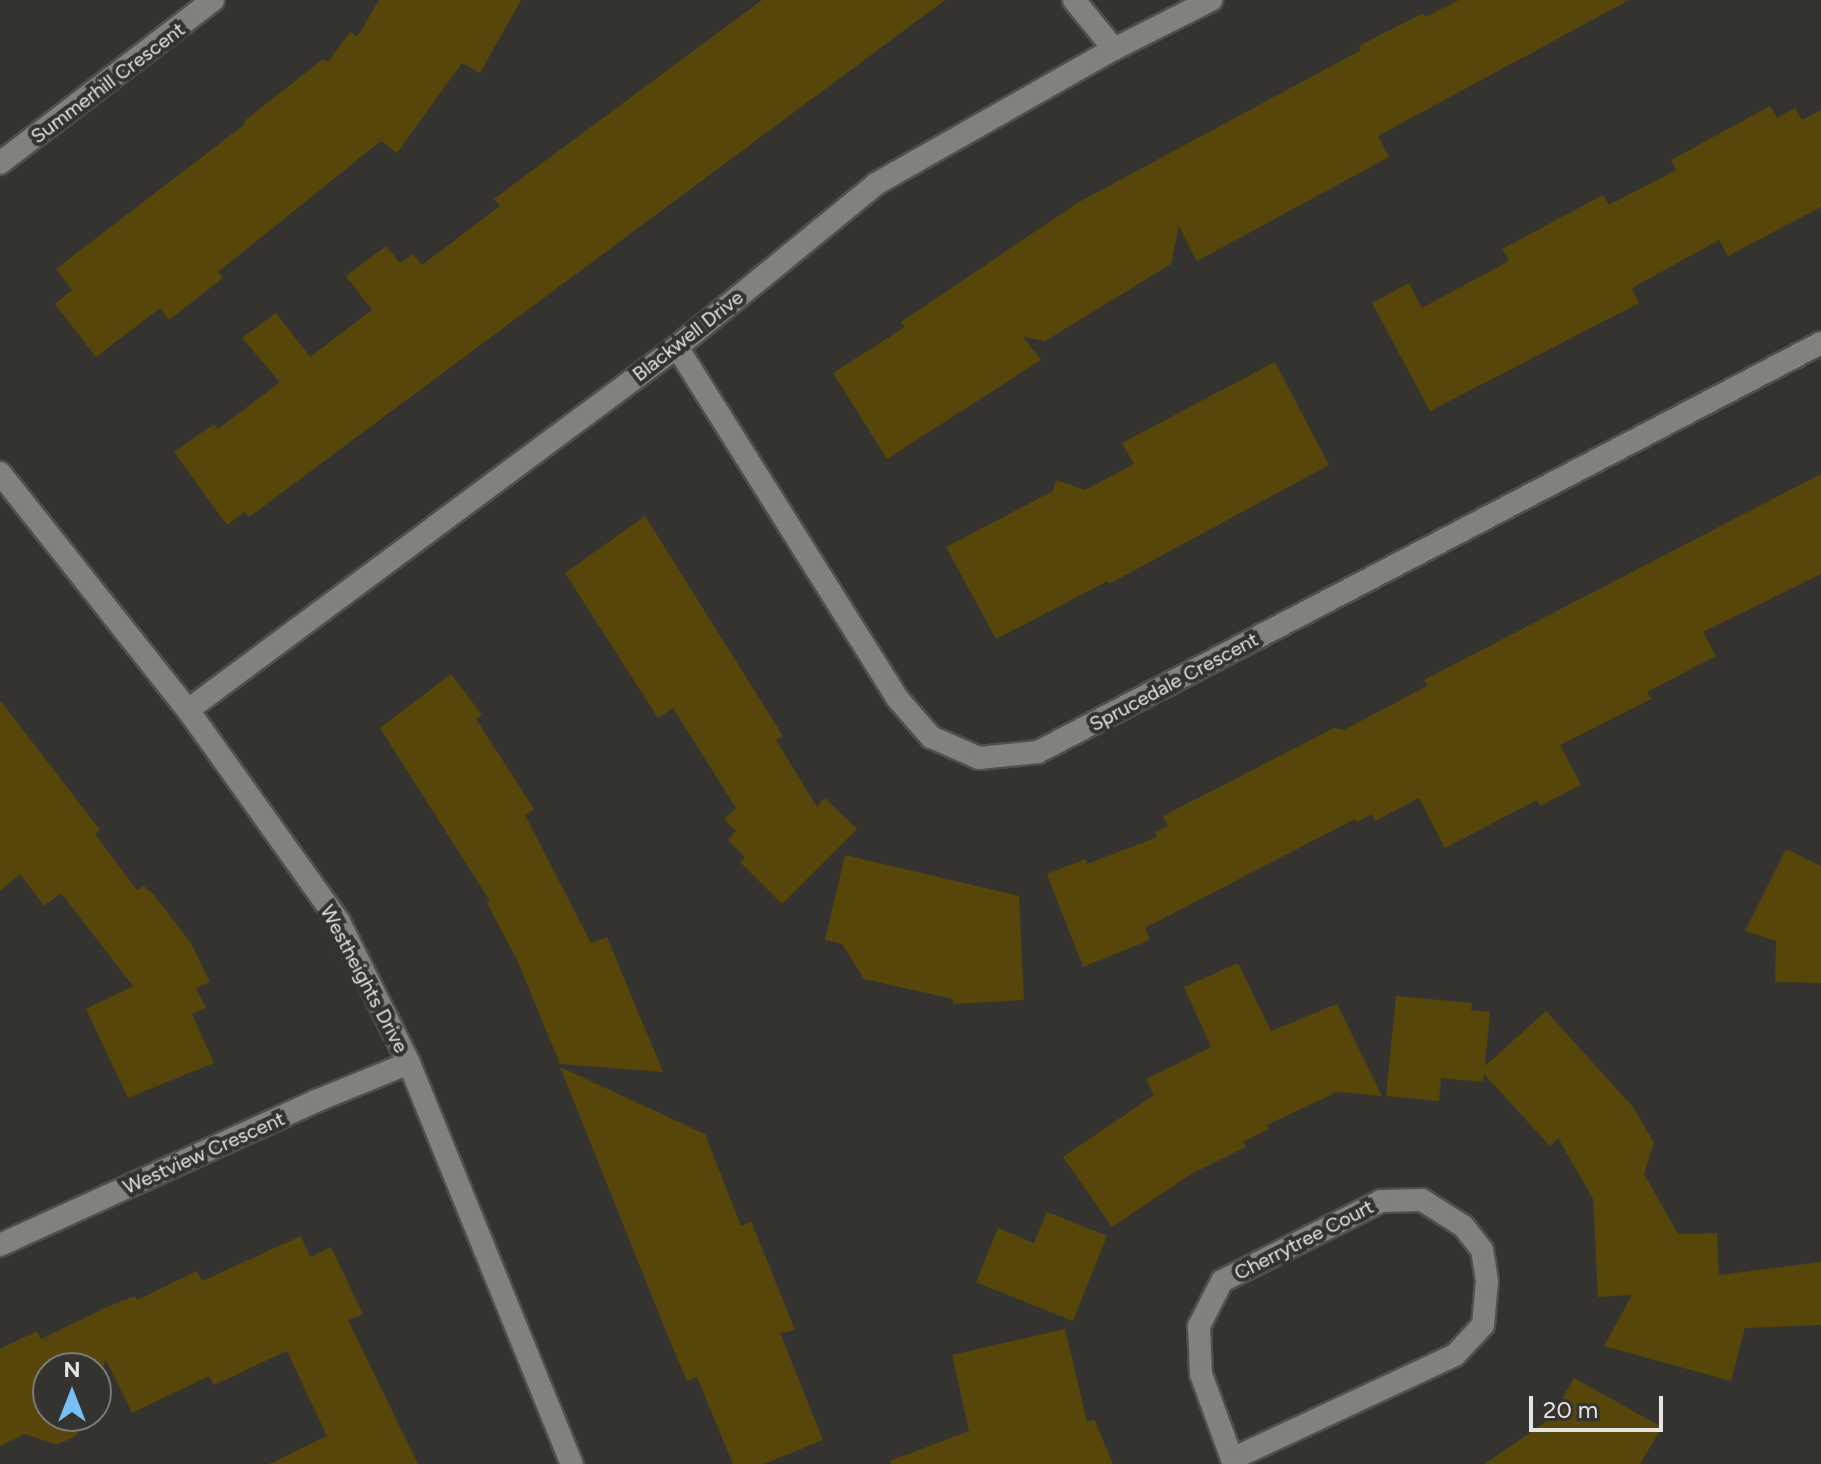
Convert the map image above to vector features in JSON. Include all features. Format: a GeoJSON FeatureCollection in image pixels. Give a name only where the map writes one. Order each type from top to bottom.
{"type":"FeatureCollection","features":[{"type":"Feature","properties":{"kind":"street","name":"Summerhill Crescent"},"geometry":{"type":"LineString","coordinates":[[0,163],[213,0]]}},
{"type":"Feature","properties":{"kind":"street"},"geometry":{"type":"LineString","coordinates":[[1074,0],[1114,49]]}},
{"type":"Feature","properties":{"kind":"street","name":"Blackwell Drive"},"geometry":{"type":"LineString","coordinates":[[188,710],[677,347],[876,184],[1114,49],[1211,0]]}},
{"type":"Feature","properties":{"kind":"street","name":"Sprucedale Crescent"},"geometry":{"type":"LineString","coordinates":[[677,347],[897,698],[931,737],[979,758],[1038,752],[1821,343]]}},
{"type":"Feature","properties":{"kind":"street","name":"Westheights Drive"},"geometry":{"type":"LineString","coordinates":[[0,473],[188,710],[339,922],[409,1063],[572,1464]]}},
{"type":"Feature","properties":{"kind":"street","name":"Westview Crescent"},"geometry":{"type":"LineString","coordinates":[[0,1245],[316,1101],[409,1063]]}},
{"type":"Feature","properties":{"kind":"street","name":"Cherrytree Court"},"geometry":{"type":"LineString","coordinates":[[1422,1200],[1463,1226],[1482,1250],[1487,1281],[1483,1325],[1455,1355],[1233,1461],[1201,1374],[1199,1326],[1222,1281],[1381,1201],[1422,1200]]}},
{"type":"Feature","properties":{"kind":"building"},"geometry":{"type":"Polygon","coordinates":[[[379,0],[521,0],[480,73],[462,63],[397,153],[381,141],[218,272],[223,278],[169,320],[160,308],[96,357],[55,304],[72,290],[56,269],[245,124],[243,122],[323,59],[328,62],[350,32],[357,37],[379,0]]]}},
{"type":"Feature","properties":{"kind":"building"},"geometry":{"type":"Polygon","coordinates":[[[762,0],[945,0],[249,517],[245,512],[227,525],[174,452],[214,424],[218,429],[280,382],[242,338],[276,313],[310,357],[372,310],[346,276],[386,246],[400,263],[413,254],[422,265],[500,206],[494,199],[762,0]]]}},
{"type":"Feature","properties":{"kind":"building"},"geometry":{"type":"Polygon","coordinates":[[[1459,0],[1629,0],[1378,136],[1389,157],[1197,261],[1179,226],[1171,264],[1045,341],[1023,337],[1041,360],[887,459],[833,373],[905,327],[901,322],[1079,202],[1361,50],[1359,46],[1423,13],[1425,17],[1459,0]]]}},
{"type":"Feature","properties":{"kind":"building"},"geometry":{"type":"Polygon","coordinates":[[[1770,106],[1777,118],[1795,108],[1802,120],[1821,110],[1821,207],[1728,256],[1719,240],[1632,288],[1639,303],[1430,411],[1372,303],[1409,283],[1422,308],[1509,261],[1502,249],[1603,195],[1609,205],[1676,170],[1671,160],[1770,106]]]}},
{"type":"Feature","properties":{"kind":"building"},"geometry":{"type":"Polygon","coordinates":[[[1275,362],[1329,465],[1109,584],[1108,581],[996,639],[946,547],[1053,491],[1056,480],[1085,490],[1134,464],[1122,443],[1275,362]]]}},
{"type":"Feature","properties":{"kind":"building"},"geometry":{"type":"Polygon","coordinates":[[[1821,474],[1821,574],[1703,632],[1716,656],[1647,692],[1651,699],[1560,745],[1581,785],[1540,806],[1537,800],[1445,848],[1419,798],[1375,821],[1372,814],[1357,822],[1355,819],[1145,928],[1150,940],[1083,967],[1047,874],[1085,859],[1087,864],[1157,837],[1155,832],[1168,826],[1163,816],[1334,728],[1344,730],[1427,686],[1424,680],[1821,474]]]}},
{"type":"Feature","properties":{"kind":"building"},"geometry":{"type":"Polygon","coordinates":[[[645,516],[783,736],[776,740],[817,807],[825,798],[857,829],[782,904],[740,862],[745,857],[728,840],[736,831],[724,819],[736,808],[673,708],[658,718],[565,573],[645,516]]]}},
{"type":"Feature","properties":{"kind":"building"},"geometry":{"type":"Polygon","coordinates":[[[451,674],[482,715],[476,719],[534,809],[525,815],[591,943],[607,937],[663,1072],[560,1064],[518,962],[487,903],[490,901],[380,728],[451,674]]]}},
{"type":"Feature","properties":{"kind":"building"},"geometry":{"type":"Polygon","coordinates":[[[0,700],[100,830],[95,834],[137,890],[144,886],[153,894],[191,943],[210,982],[196,988],[206,1008],[192,1014],[214,1063],[128,1098],[86,1009],[133,986],[61,893],[44,906],[20,874],[0,891],[0,700]]]}},
{"type":"Feature","properties":{"kind":"building"},"geometry":{"type":"Polygon","coordinates":[[[1786,849],[1821,866],[1821,983],[1775,982],[1776,941],[1745,931],[1786,849]]]}},
{"type":"Feature","properties":{"kind":"building"},"geometry":{"type":"Polygon","coordinates":[[[845,855],[1019,896],[1024,1000],[953,1004],[953,999],[864,979],[842,944],[825,940],[845,855]]]}},
{"type":"Feature","properties":{"kind":"building"},"geometry":{"type":"Polygon","coordinates":[[[1238,963],[1271,1031],[1337,1004],[1382,1096],[1337,1092],[1267,1125],[1269,1129],[1243,1142],[1246,1147],[1191,1174],[1112,1227],[1063,1157],[1154,1095],[1146,1079],[1211,1047],[1184,987],[1238,963]]]}},
{"type":"Feature","properties":{"kind":"building"},"geometry":{"type":"Polygon","coordinates":[[[1396,996],[1472,1003],[1471,1010],[1490,1012],[1485,1066],[1546,1011],[1633,1107],[1654,1143],[1644,1174],[1678,1234],[1717,1233],[1719,1275],[1821,1262],[1821,1325],[1745,1328],[1731,1381],[1604,1346],[1632,1295],[1598,1297],[1593,1199],[1558,1138],[1550,1146],[1484,1074],[1483,1082],[1441,1078],[1439,1101],[1386,1096],[1396,996]]]}},
{"type":"Feature","properties":{"kind":"building"},"geometry":{"type":"Polygon","coordinates":[[[560,1067],[705,1134],[741,1226],[751,1221],[795,1330],[780,1333],[823,1440],[764,1464],[733,1464],[697,1377],[687,1381],[560,1067]]]}},
{"type":"Feature","properties":{"kind":"building"},"geometry":{"type":"Polygon","coordinates":[[[1047,1212],[1107,1236],[1073,1321],[976,1282],[998,1228],[1034,1243],[1047,1212]]]}},
{"type":"Feature","properties":{"kind":"building"},"geometry":{"type":"Polygon","coordinates":[[[301,1236],[310,1257],[331,1247],[363,1314],[348,1320],[418,1464],[269,1464],[327,1436],[287,1351],[214,1385],[209,1376],[132,1413],[112,1372],[112,1352],[32,1352],[32,1432],[78,1432],[76,1436],[57,1445],[25,1434],[0,1446],[0,1349],[37,1331],[41,1339],[107,1307],[135,1296],[137,1300],[197,1271],[202,1281],[301,1236]]]}},
{"type":"Feature","properties":{"kind":"building"},"geometry":{"type":"Polygon","coordinates":[[[1065,1329],[1087,1422],[1094,1419],[1113,1464],[891,1464],[890,1461],[969,1431],[952,1355],[1065,1329]]]}},
{"type":"Feature","properties":{"kind":"building"},"geometry":{"type":"Polygon","coordinates":[[[1574,1378],[1662,1427],[1640,1464],[1485,1464],[1552,1417],[1574,1378]]]}}]}
